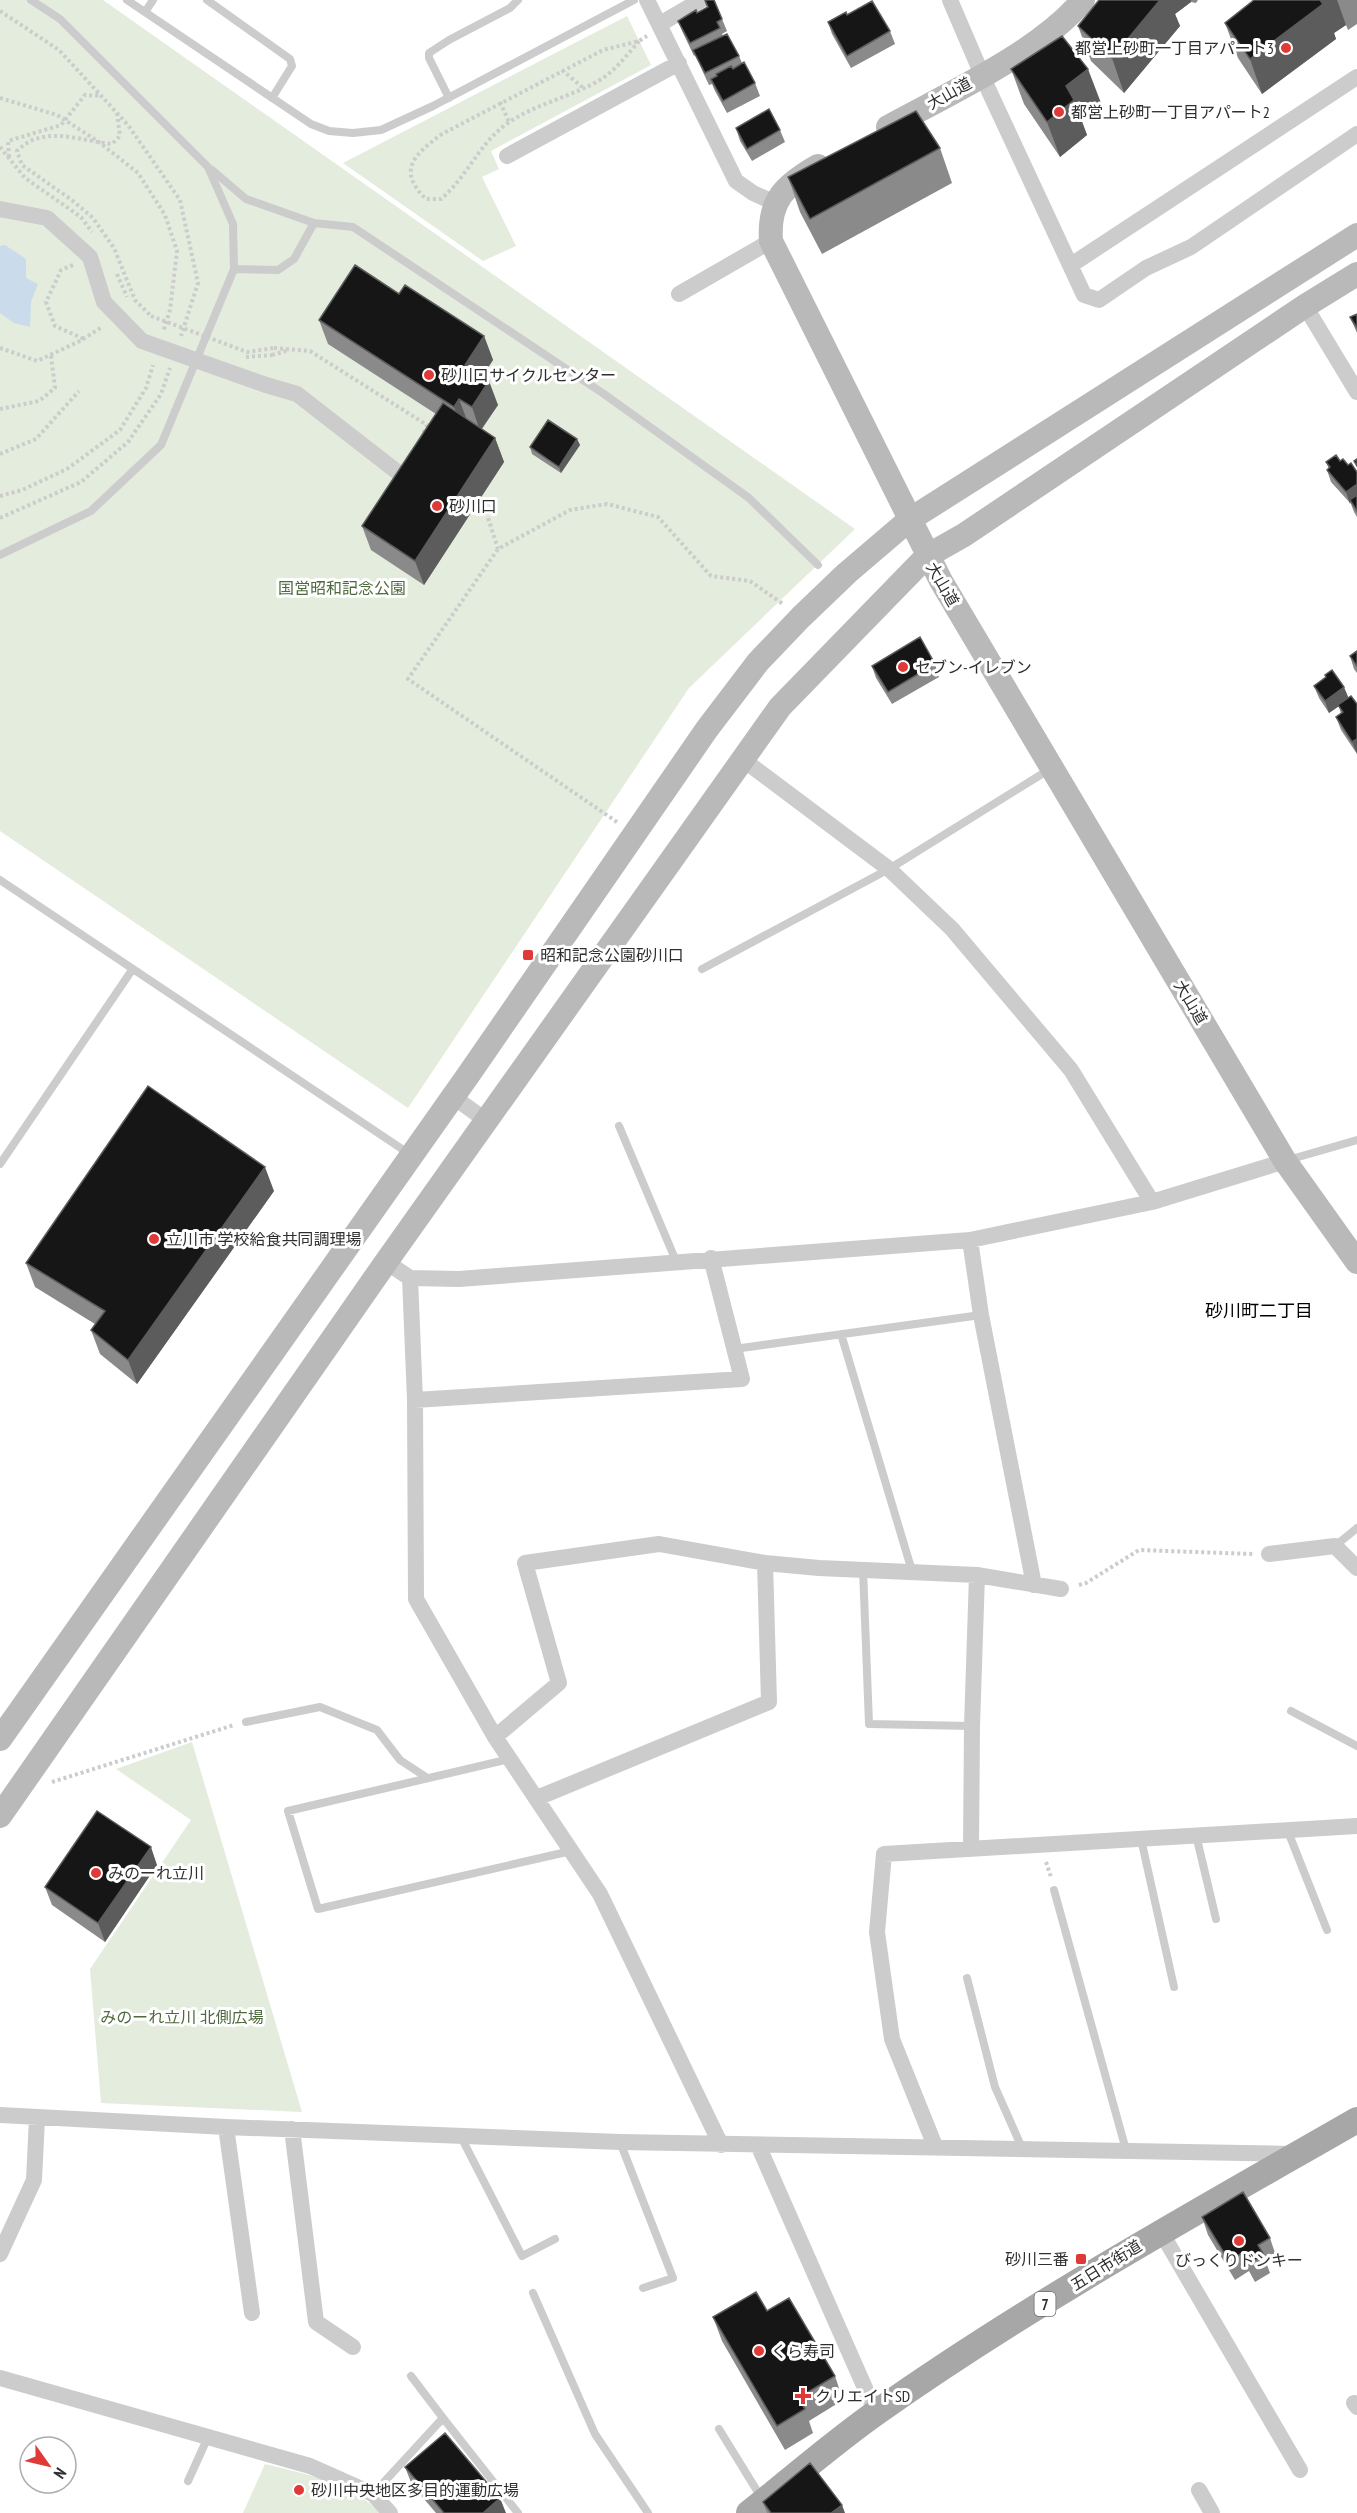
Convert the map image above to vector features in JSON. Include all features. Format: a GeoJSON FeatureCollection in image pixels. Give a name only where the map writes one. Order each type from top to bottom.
{"type":"FeatureCollection","features":[{"type":"Feature","properties":{"kind":"main road","name":"五日市街道"},"geometry":{"type":"LineString","coordinates":[[756,2507],[876,2413],[974,2348],[1161,2232],[1357,2120]]}},
{"type":"Feature","properties":{"kind":"street"},"geometry":{"type":"LineString","coordinates":[[647,0],[736,181],[753,193],[776,203]]}},
{"type":"Feature","properties":{"kind":"street"},"geometry":{"type":"LineString","coordinates":[[660,24],[700,0]]}},
{"type":"Feature","properties":{"kind":"street"},"geometry":{"type":"LineString","coordinates":[[950,0],[1084,296],[1098,300],[1146,268],[1191,247],[1357,134]]}},
{"type":"Feature","properties":{"kind":"street","name":"大山道"},"geometry":{"type":"LineString","coordinates":[[868,138],[982,75],[1057,26],[1083,0]]}},
{"type":"Feature","properties":{"kind":"street"},"geometry":{"type":"LineString","coordinates":[[507,156],[679,63]]}},
{"type":"Feature","properties":{"kind":"street"},"geometry":{"type":"LineString","coordinates":[[1071,265],[1357,77]]}},
{"type":"Feature","properties":{"kind":"street"},"geometry":{"type":"LineString","coordinates":[[679,294],[771,241],[770,223],[776,203],[795,179],[837,156]]}},
{"type":"Feature","properties":{"kind":"street"},"geometry":{"type":"LineString","coordinates":[[0,209],[47,218],[90,257],[104,302],[142,341],[297,394],[427,495]]}},
{"type":"Feature","properties":{"kind":"street"},"geometry":{"type":"LineString","coordinates":[[0,1739],[411,1155],[707,729],[752,670],[801,617],[847,573],[909,520],[1357,235]]}},
{"type":"Feature","properties":{"kind":"street","name":"大山道"},"geometry":{"type":"LineString","coordinates":[[771,241],[927,556],[1285,1161],[1357,1262]]}},
{"type":"Feature","properties":{"kind":"street"},"geometry":{"type":"LineString","coordinates":[[0,1816],[386,1262],[741,758],[780,707],[927,556],[974,528],[1305,306],[1357,274]]}},
{"type":"Feature","properties":{"kind":"street"},"geometry":{"type":"LineString","coordinates":[[1305,306],[1357,392]]}},
{"type":"Feature","properties":{"kind":"street"},"geometry":{"type":"LineString","coordinates":[[741,758],[889,869],[952,929],[1071,1070],[1152,1202]]}},
{"type":"Feature","properties":{"kind":"street"},"geometry":{"type":"LineString","coordinates":[[452,1096],[487,1121]]}},
{"type":"Feature","properties":{"kind":"street"},"geometry":{"type":"LineString","coordinates":[[386,1262],[410,1278],[459,1279],[970,1240],[1152,1202],[1285,1161]]}},
{"type":"Feature","properties":{"kind":"street"},"geometry":{"type":"LineString","coordinates":[[970,1240],[981,1315],[1034,1585]]}},
{"type":"Feature","properties":{"kind":"street"},"geometry":{"type":"LineString","coordinates":[[415,1400],[742,1379],[711,1258]]}},
{"type":"Feature","properties":{"kind":"street"},"geometry":{"type":"LineString","coordinates":[[410,1278],[415,1400],[416,1599],[495,1737],[600,1894],[721,2145]]}},
{"type":"Feature","properties":{"kind":"street"},"geometry":{"type":"LineString","coordinates":[[495,1737],[559,1683],[525,1563],[659,1544],[765,1563],[977,1575],[1061,1589]]}},
{"type":"Feature","properties":{"kind":"street"},"geometry":{"type":"LineString","coordinates":[[1269,1554],[1335,1545],[1357,1568]]}},
{"type":"Feature","properties":{"kind":"street"},"geometry":{"type":"LineString","coordinates":[[537,1798],[769,1702],[765,1563]]}},
{"type":"Feature","properties":{"kind":"street"},"geometry":{"type":"LineString","coordinates":[[971,1850],[977,1575]]}},
{"type":"Feature","properties":{"kind":"street"},"geometry":{"type":"LineString","coordinates":[[935,2146],[892,2039],[877,1932],[884,1854],[1357,1826]]}},
{"type":"Feature","properties":{"kind":"street"},"geometry":{"type":"LineString","coordinates":[[0,2115],[226,2127],[620,2142],[1298,2154]]}},
{"type":"Feature","properties":{"kind":"street"},"geometry":{"type":"LineString","coordinates":[[0,2254],[34,2180],[37,2118]]}},
{"type":"Feature","properties":{"kind":"street"},"geometry":{"type":"LineString","coordinates":[[226,2127],[252,2313]]}},
{"type":"Feature","properties":{"kind":"street"},"geometry":{"type":"LineString","coordinates":[[292,2129],[316,2322],[353,2347]]}},
{"type":"Feature","properties":{"kind":"street"},"geometry":{"type":"LineString","coordinates":[[758,2145],[876,2413]]}},
{"type":"Feature","properties":{"kind":"street"},"geometry":{"type":"LineString","coordinates":[[1161,2232],[1300,2470]]}},
{"type":"Feature","properties":{"kind":"street"},"geometry":{"type":"LineString","coordinates":[[0,2378],[310,2466],[373,2494],[390,2513]]}},
{"type":"Feature","properties":{"kind":"street"},"geometry":{"type":"LineString","coordinates":[[1199,2490],[1212,2513]]}},
{"type":"Feature","properties":{"kind":"lane"},"geometry":{"type":"LineString","coordinates":[[31,0],[60,19],[208,167],[246,200],[314,223],[353,227],[604,394],[749,498],[818,565]]}},
{"type":"Feature","properties":{"kind":"lane"},"geometry":{"type":"LineString","coordinates":[[127,0],[311,124],[329,131],[353,133],[381,130],[449,98],[634,0]]}},
{"type":"Feature","properties":{"kind":"lane"},"geometry":{"type":"LineString","coordinates":[[145,12],[153,0]]}},
{"type":"Feature","properties":{"kind":"lane"},"geometry":{"type":"LineString","coordinates":[[207,0],[290,59],[292,66],[272,98]]}},
{"type":"Feature","properties":{"kind":"lane"},"geometry":{"type":"LineString","coordinates":[[449,98],[429,58],[429,53],[510,8],[518,0]]}},
{"type":"Feature","properties":{"kind":"lane"},"geometry":{"type":"LineString","coordinates":[[0,555],[91,511],[160,445],[234,269],[233,224],[208,167]]}},
{"type":"Feature","properties":{"kind":"lane"},"geometry":{"type":"LineString","coordinates":[[234,269],[278,270],[294,259],[314,223]]}},
{"type":"Feature","properties":{"kind":"lane"},"geometry":{"type":"LineString","coordinates":[[702,969],[889,869],[1052,768]]}},
{"type":"Feature","properties":{"kind":"lane"},"geometry":{"type":"LineString","coordinates":[[0,880],[411,1155]]}},
{"type":"Feature","properties":{"kind":"lane"},"geometry":{"type":"LineString","coordinates":[[0,1164],[132,970]]}},
{"type":"Feature","properties":{"kind":"lane"},"geometry":{"type":"LineString","coordinates":[[618,1126],[676,1261]]}},
{"type":"Feature","properties":{"kind":"lane"},"geometry":{"type":"LineString","coordinates":[[1285,1161],[1357,1140]]}},
{"type":"Feature","properties":{"kind":"lane"},"geometry":{"type":"LineString","coordinates":[[734,1349],[981,1315]]}},
{"type":"Feature","properties":{"kind":"lane"},"geometry":{"type":"LineString","coordinates":[[841,1334],[912,1571]]}},
{"type":"Feature","properties":{"kind":"lane"},"geometry":{"type":"LineString","coordinates":[[1335,1545],[1357,1528]]}},
{"type":"Feature","properties":{"kind":"lane"},"geometry":{"type":"LineString","coordinates":[[863,1569],[869,1724],[972,1726]]}},
{"type":"Feature","properties":{"kind":"lane"},"geometry":{"type":"LineString","coordinates":[[246,1722],[320,1707],[377,1730],[400,1760],[426,1777]]}},
{"type":"Feature","properties":{"kind":"lane"},"geometry":{"type":"LineString","coordinates":[[1291,1711],[1357,1746]]}},
{"type":"Feature","properties":{"kind":"lane"},"geometry":{"type":"LineString","coordinates":[[511,1759],[288,1811],[318,1909],[572,1851]]}},
{"type":"Feature","properties":{"kind":"lane"},"geometry":{"type":"LineString","coordinates":[[1287,1829],[1327,1930]]}},
{"type":"Feature","properties":{"kind":"lane"},"geometry":{"type":"LineString","coordinates":[[1196,1835],[1216,1919]]}},
{"type":"Feature","properties":{"kind":"lane"},"geometry":{"type":"LineString","coordinates":[[1141,1839],[1174,1987]]}},
{"type":"Feature","properties":{"kind":"lane"},"geometry":{"type":"LineString","coordinates":[[1054,1890],[1126,2150]]}},
{"type":"Feature","properties":{"kind":"lane"},"geometry":{"type":"LineString","coordinates":[[967,1978],[995,2087],[1022,2148]]}},
{"type":"Feature","properties":{"kind":"lane"},"geometry":{"type":"LineString","coordinates":[[460,2135],[522,2256],[555,2239]]}},
{"type":"Feature","properties":{"kind":"lane"},"geometry":{"type":"LineString","coordinates":[[620,2142],[673,2278],[643,2288]]}},
{"type":"Feature","properties":{"kind":"lane"},"geometry":{"type":"LineString","coordinates":[[533,2294],[595,2434],[648,2513]]}},
{"type":"Feature","properties":{"kind":"lane"},"geometry":{"type":"LineString","coordinates":[[411,2376],[518,2513]]}},
{"type":"Feature","properties":{"kind":"lane"},"geometry":{"type":"LineString","coordinates":[[373,2494],[443,2418]]}},
{"type":"Feature","properties":{"kind":"lane"},"geometry":{"type":"LineString","coordinates":[[719,2429],[756,2507]]}},
{"type":"Feature","properties":{"kind":"lane"},"geometry":{"type":"LineString","coordinates":[[188,2481],[208,2437]]}},
{"type":"Feature","properties":{"kind":"path"},"geometry":{"type":"LineString","coordinates":[[0,11],[59,50],[128,125],[180,200],[198,284],[179,339]]}},
{"type":"Feature","properties":{"kind":"path"},"geometry":{"type":"LineString","coordinates":[[639,40],[618,66],[599,80],[582,87],[509,122],[493,135],[478,152],[466,173],[441,199],[426,200],[415,189],[409,175],[413,161],[424,147],[442,134],[603,50],[639,40]]}},
{"type":"Feature","properties":{"kind":"path"},"geometry":{"type":"LineString","coordinates":[[562,70],[582,87]]}},
{"type":"Feature","properties":{"kind":"path"},"geometry":{"type":"LineString","coordinates":[[9,158],[8,141],[61,125],[85,94],[102,96]]}},
{"type":"Feature","properties":{"kind":"path"},"geometry":{"type":"LineString","coordinates":[[500,102],[509,122]]}},
{"type":"Feature","properties":{"kind":"path"},"geometry":{"type":"LineString","coordinates":[[117,113],[120,136],[112,144],[58,134],[26,142],[17,151],[22,165],[74,201],[93,218],[114,248],[135,300],[151,316],[247,352],[274,348],[310,351],[427,425],[422,435]]}},
{"type":"Feature","properties":{"kind":"path"},"geometry":{"type":"LineString","coordinates":[[84,339],[55,326],[46,302],[62,270],[90,257]]}},
{"type":"Feature","properties":{"kind":"path"},"geometry":{"type":"LineString","coordinates":[[0,348],[37,361],[84,339],[118,316]]}},
{"type":"Feature","properties":{"kind":"path"},"geometry":{"type":"LineString","coordinates":[[272,355],[287,350]]}},
{"type":"Feature","properties":{"kind":"path"},"geometry":{"type":"LineString","coordinates":[[0,409],[39,401],[55,388],[51,355]]}},
{"type":"Feature","properties":{"kind":"path"},"geometry":{"type":"LineString","coordinates":[[0,518],[81,482],[128,442],[161,394],[172,361]]}},
{"type":"Feature","properties":{"kind":"path"},"geometry":{"type":"LineString","coordinates":[[0,454],[36,439],[79,391]]}},
{"type":"Feature","properties":{"kind":"path"},"geometry":{"type":"LineString","coordinates":[[474,496],[483,502],[498,549]]}},
{"type":"Feature","properties":{"kind":"path"},"geometry":{"type":"LineString","coordinates":[[634,834],[408,679],[498,549],[570,510],[607,504],[658,517],[711,576],[750,581],[801,617]]}},
{"type":"Feature","properties":{"kind":"path"},"geometry":{"type":"LineString","coordinates":[[1061,1589],[1086,1583],[1139,1550],[1269,1554]]}},
{"type":"Feature","properties":{"kind":"path"},"geometry":{"type":"LineString","coordinates":[[45,1784],[246,1722]]}},
{"type":"Feature","properties":{"kind":"path"},"geometry":{"type":"LineString","coordinates":[[1041,1845],[1054,1890]]}},
{"type":"Feature","properties":{"kind":"green space","name":"国営昭和記念公園"},"geometry":{"type":"Polygon","coordinates":[[[0,0],[103,0],[855,529],[689,688],[408,1108],[0,831],[0,0]]]}},
{"type":"Feature","properties":{"kind":"green space"},"geometry":{"type":"Polygon","coordinates":[[[627,16],[651,65],[491,151],[499,169],[482,177],[516,246],[483,261],[343,163],[627,16]]]}},
{"type":"Feature","properties":{"kind":"green space","name":"みのーれ立川 北側広場"},"geometry":{"type":"Polygon","coordinates":[[[192,1742],[302,2112],[101,2103],[90,1969],[191,1820],[116,1769],[192,1742]]]}},
{"type":"Feature","properties":{"kind":"green space","name":"砂川中央地区多目的運動広場"},"geometry":{"type":"Polygon","coordinates":[[[265,2464],[342,2487],[357,2494],[380,2513],[243,2513],[265,2464]]]}},
{"type":"Feature","properties":{"kind":"water"},"geometry":{"type":"Polygon","coordinates":[[[5,245],[26,259],[26,278],[38,284],[31,302],[30,327],[14,323],[0,313],[0,246],[5,245]]]}},
{"type":"Feature","properties":{"kind":"building"},"geometry":{"type":"Polygon","coordinates":[[[705,0],[714,0],[722,19],[717,22],[720,28],[690,43],[678,21],[696,10],[697,13],[708,7],[705,0]]]}},
{"type":"Feature","properties":{"kind":"building"},"geometry":{"type":"Polygon","coordinates":[[[1099,0],[1160,0],[1112,58],[1078,26],[1099,0]]]}},
{"type":"Feature","properties":{"kind":"building"},"geometry":{"type":"Polygon","coordinates":[[[1254,0],[1320,0],[1323,4],[1250,59],[1225,23],[1254,0]]]}},
{"type":"Feature","properties":{"kind":"building"},"geometry":{"type":"Polygon","coordinates":[[[872,1],[890,31],[847,56],[828,22],[846,12],[847,15],[872,1]]]}},
{"type":"Feature","properties":{"kind":"building"},"geometry":{"type":"Polygon","coordinates":[[[727,34],[739,56],[705,73],[693,50],[727,34]]]}},
{"type":"Feature","properties":{"kind":"building"},"geometry":{"type":"Polygon","coordinates":[[[1062,36],[1088,69],[1066,86],[1074,100],[1047,122],[1011,69],[1062,36]]]}},
{"type":"Feature","properties":{"kind":"building"},"geometry":{"type":"Polygon","coordinates":[[[744,62],[755,83],[723,101],[711,79],[731,66],[733,69],[744,62]]]}},
{"type":"Feature","properties":{"kind":"building"},"geometry":{"type":"Polygon","coordinates":[[[769,109],[780,130],[747,149],[736,128],[769,109]]]}},
{"type":"Feature","properties":{"kind":"building"},"geometry":{"type":"Polygon","coordinates":[[[916,111],[940,148],[810,219],[788,177],[916,111]]]}},
{"type":"Feature","properties":{"kind":"building","name":"砂川口サイクルセンター"},"geometry":{"type":"Polygon","coordinates":[[[355,265],[399,294],[405,285],[484,336],[465,365],[489,381],[472,407],[459,399],[454,407],[319,320],[355,265]]]}},
{"type":"Feature","properties":{"kind":"building"},"geometry":{"type":"Polygon","coordinates":[[[1357,314],[1357,328],[1350,317],[1357,314]]]}},
{"type":"Feature","properties":{"kind":"building","name":"砂川口"},"geometry":{"type":"Polygon","coordinates":[[[443,403],[495,438],[415,561],[362,526],[443,403]]]}},
{"type":"Feature","properties":{"kind":"building"},"geometry":{"type":"Polygon","coordinates":[[[548,420],[577,439],[559,467],[530,447],[548,420]]]}},
{"type":"Feature","properties":{"kind":"building"},"geometry":{"type":"Polygon","coordinates":[[[1336,455],[1340,461],[1343,459],[1348,465],[1351,463],[1357,472],[1357,484],[1346,492],[1327,470],[1330,467],[1326,462],[1336,455]]]}},
{"type":"Feature","properties":{"kind":"building"},"geometry":{"type":"Polygon","coordinates":[[[1357,495],[1357,511],[1350,500],[1357,495]]]}},
{"type":"Feature","properties":{"kind":"building"},"geometry":{"type":"Polygon","coordinates":[[[920,637],[935,664],[888,692],[872,666],[920,637]]]}},
{"type":"Feature","properties":{"kind":"building"},"geometry":{"type":"Polygon","coordinates":[[[1357,651],[1357,666],[1350,656],[1357,651]]]}},
{"type":"Feature","properties":{"kind":"building"},"geometry":{"type":"Polygon","coordinates":[[[1332,670],[1344,687],[1325,701],[1314,686],[1332,670]]]}},
{"type":"Feature","properties":{"kind":"building"},"geometry":{"type":"Polygon","coordinates":[[[1351,696],[1357,704],[1357,739],[1352,742],[1336,717],[1343,712],[1338,705],[1351,696]]]}},
{"type":"Feature","properties":{"kind":"building","name":"立川市 学校給食共同調理場"},"geometry":{"type":"Polygon","coordinates":[[[148,1086],[265,1167],[128,1360],[91,1330],[105,1311],[26,1263],[148,1086]]]}},
{"type":"Feature","properties":{"kind":"building"},"geometry":{"type":"Polygon","coordinates":[[[97,1811],[151,1847],[98,1923],[45,1887],[97,1811]]]}},
{"type":"Feature","properties":{"kind":"building"},"geometry":{"type":"Polygon","coordinates":[[[1243,2192],[1270,2238],[1258,2245],[1264,2255],[1249,2264],[1242,2253],[1229,2261],[1202,2217],[1243,2192]]]}},
{"type":"Feature","properties":{"kind":"building"},"geometry":{"type":"Polygon","coordinates":[[[756,2292],[767,2311],[789,2298],[835,2376],[798,2398],[805,2409],[777,2426],[713,2317],[756,2292]]]}},
{"type":"Feature","properties":{"kind":"building"},"geometry":{"type":"Polygon","coordinates":[[[445,2433],[500,2498],[483,2513],[444,2513],[405,2467],[445,2433]]]}},
{"type":"Feature","properties":{"kind":"building"},"geometry":{"type":"Polygon","coordinates":[[[810,2463],[842,2505],[831,2513],[771,2513],[763,2502],[810,2463]]]}},
{"type":"Feature","properties":{"kind":"place","name":"都営上砂町一丁目アパート3"},"geometry":{"type":"Point","coordinates":[1286,48]}},
{"type":"Feature","properties":{"kind":"place","name":"都営上砂町一丁目アパート2"},"geometry":{"type":"Point","coordinates":[1059,112]}},
{"type":"Feature","properties":{"kind":"place","name":"砂川口サイクルセンター"},"geometry":{"type":"Point","coordinates":[429,375]}},
{"type":"Feature","properties":{"kind":"place","name":"砂川口"},"geometry":{"type":"Point","coordinates":[437,506]}},
{"type":"Feature","properties":{"kind":"place","name":"セブン-イレブン"},"geometry":{"type":"Point","coordinates":[903,667]}},
{"type":"Feature","properties":{"kind":"place","name":"昭和記念公園砂川口"},"geometry":{"type":"Point","coordinates":[528,955]}},
{"type":"Feature","properties":{"kind":"place","name":"立川市 学校給食共同調理場"},"geometry":{"type":"Point","coordinates":[154,1239]}},
{"type":"Feature","properties":{"kind":"place","name":"みのーれ立川"},"geometry":{"type":"Point","coordinates":[96,1873]}},
{"type":"Feature","properties":{"kind":"place","name":"びっくりドンキー"},"geometry":{"type":"Point","coordinates":[1239,2241]}},
{"type":"Feature","properties":{"kind":"place","name":"砂川三番"},"geometry":{"type":"Point","coordinates":[1081,2259]}},
{"type":"Feature","properties":{"kind":"place","name":"くら寿司"},"geometry":{"type":"Point","coordinates":[759,2351]}},
{"type":"Feature","properties":{"kind":"place","name":"クリエイトSD"},"geometry":{"type":"Point","coordinates":[803,2396]}},
{"type":"Feature","properties":{"kind":"place","name":"砂川中央地区多目的運動広場"},"geometry":{"type":"Point","coordinates":[299,2490]}},
{"type":"Feature","properties":{"kind":"district","name":"砂川町二丁目"},"geometry":{"type":"Point","coordinates":[1259,1310]}}]}
